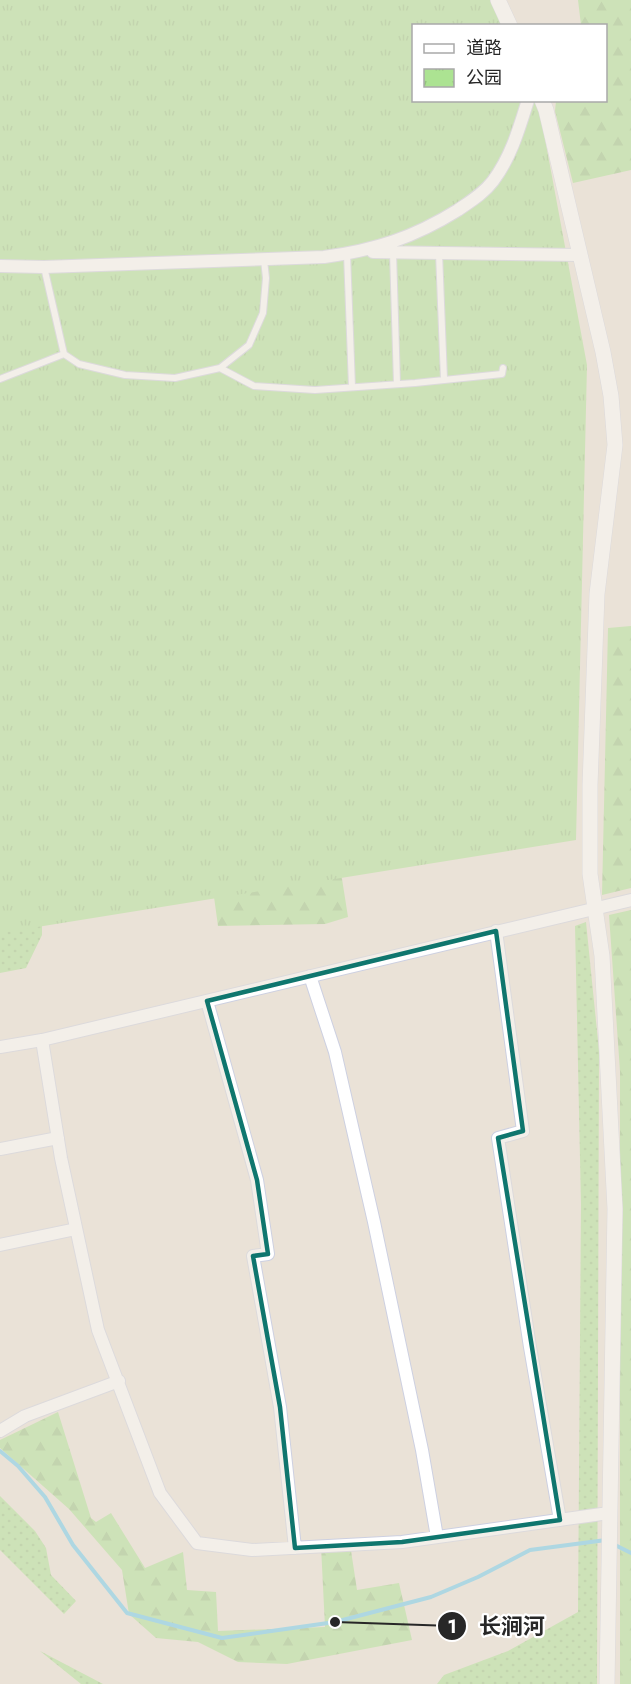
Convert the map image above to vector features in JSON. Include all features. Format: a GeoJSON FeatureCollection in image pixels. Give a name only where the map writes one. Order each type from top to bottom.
{"type":"FeatureCollection","features":[{"type":"Feature","properties":{"kind":"street"},"geometry":{"type":"LineString","coordinates":[[498,0],[509,24]]}},
{"type":"Feature","properties":{"kind":"street"},"geometry":{"type":"LineString","coordinates":[[353,253],[391,243],[423,230],[476,198],[493,181],[508,157],[527,102]]}},
{"type":"Feature","properties":{"kind":"street"},"geometry":{"type":"LineString","coordinates":[[543,102],[603,352],[611,396],[615,445],[597,594],[590,785],[590,874],[602,956],[615,1209],[607,1684]]}},
{"type":"Feature","properties":{"kind":"street"},"geometry":{"type":"LineString","coordinates":[[0,266],[44,267],[264,260],[393,252],[580,255]]}},
{"type":"Feature","properties":{"kind":"street"},"geometry":{"type":"LineString","coordinates":[[0,1047],[42,1041],[631,900]]}},
{"type":"Feature","properties":{"kind":"street"},"geometry":{"type":"LineString","coordinates":[[496,932],[523,1131],[498,1138],[530,1347],[560,1520]]}},
{"type":"Feature","properties":{"kind":"street"},"geometry":{"type":"LineString","coordinates":[[310,976],[335,1052],[375,1222],[422,1450],[436,1537]]}},
{"type":"Feature","properties":{"kind":"street"},"geometry":{"type":"LineString","coordinates":[[207,1001],[257,1180],[268,1254],[253,1256],[279,1407],[295,1548]]}},
{"type":"Feature","properties":{"kind":"street"},"geometry":{"type":"LineString","coordinates":[[42,1041],[58,1138],[98,1330],[160,1493],[197,1543],[252,1550],[402,1542],[609,1513]]}},
{"type":"Feature","properties":{"kind":"street"},"geometry":{"type":"LineString","coordinates":[[0,1149],[58,1138]]}},
{"type":"Feature","properties":{"kind":"street"},"geometry":{"type":"LineString","coordinates":[[0,1245],[76,1229]]}},
{"type":"Feature","properties":{"kind":"street"},"geometry":{"type":"LineString","coordinates":[[0,1431],[25,1416],[119,1381]]}},
{"type":"Feature","properties":{"kind":"lane"},"geometry":{"type":"LineString","coordinates":[[393,252],[397,384]]}},
{"type":"Feature","properties":{"kind":"lane"},"geometry":{"type":"LineString","coordinates":[[351,387],[353,253]]}},
{"type":"Feature","properties":{"kind":"lane"},"geometry":{"type":"LineString","coordinates":[[439,253],[444,379]]}},
{"type":"Feature","properties":{"kind":"lane"},"geometry":{"type":"LineString","coordinates":[[44,267],[64,354],[79,364],[124,375],[175,378],[220,368],[249,345],[263,313],[266,278],[264,260]]}},
{"type":"Feature","properties":{"kind":"lane"},"geometry":{"type":"LineString","coordinates":[[0,380],[64,354]]}},
{"type":"Feature","properties":{"kind":"lane"},"geometry":{"type":"LineString","coordinates":[[220,368],[254,386],[315,390],[502,374],[503,368]]}},
{"type":"Feature","properties":{"kind":"highlighted area"},"geometry":{"type":"Polygon","coordinates":[[[496,931],[523,1131],[498,1138],[560,1520],[402,1542],[295,1548],[280,1407],[253,1256],[268,1254],[257,1180],[207,1001],[496,931]]]}},
{"type":"Feature","properties":{"kind":"green space"},"geometry":{"type":"Polygon","coordinates":[[[0,0],[494,0],[506,24],[412,24],[412,102],[538,102],[587,365],[576,840],[0,933],[0,0]]]}},
{"type":"Feature","properties":{"kind":"green space"},"geometry":{"type":"Polygon","coordinates":[[[578,0],[631,0],[631,170],[573,183],[555,111],[556,102],[607,102],[607,24],[581,24],[578,0]]]}},
{"type":"Feature","properties":{"kind":"green space"},"geometry":{"type":"Polygon","coordinates":[[[631,626],[631,888],[602,895],[608,628],[631,626]]]}},
{"type":"Feature","properties":{"kind":"green space"},"geometry":{"type":"Polygon","coordinates":[[[337,847],[348,917],[325,924],[218,926],[211,875],[337,847]]]}},
{"type":"Feature","properties":{"kind":"green space"},"geometry":{"type":"Polygon","coordinates":[[[42,906],[42,935],[26,968],[0,973],[0,913],[42,906]]]}},
{"type":"Feature","properties":{"kind":"green space"},"geometry":{"type":"Polygon","coordinates":[[[631,910],[631,1684],[620,1684],[620,1071],[609,915],[631,910]]]}},
{"type":"Feature","properties":{"kind":"green space"},"geometry":{"type":"Polygon","coordinates":[[[586,922],[599,1051],[597,1684],[437,1684],[444,1675],[508,1651],[578,1612],[581,1204],[575,926],[586,922]]]}},
{"type":"Feature","properties":{"kind":"green space"},"geometry":{"type":"Polygon","coordinates":[[[58,1412],[91,1518],[96,1522],[111,1513],[145,1568],[183,1552],[187,1590],[216,1592],[218,1631],[325,1627],[321,1546],[350,1544],[357,1590],[399,1583],[412,1640],[287,1664],[238,1662],[198,1642],[156,1638],[129,1614],[122,1570],[69,1509],[0,1448],[0,1440],[58,1412]]]}},
{"type":"Feature","properties":{"kind":"green space"},"geometry":{"type":"Polygon","coordinates":[[[0,1496],[35,1531],[46,1548],[51,1575],[76,1601],[64,1614],[0,1550],[0,1496]]]}},
{"type":"Feature","properties":{"kind":"green space"},"geometry":{"type":"Polygon","coordinates":[[[40,1651],[103,1684],[81,1684],[40,1651]]]}},
{"type":"Feature","properties":{"kind":"waterway"},"geometry":{"type":"LineString","coordinates":[[0,1451],[18,1466],[45,1497],[73,1545],[127,1613],[222,1638],[335,1622],[431,1597],[478,1577],[530,1550],[606,1540]]}},
{"type":"Feature","properties":{"kind":"waterway"},"geometry":{"type":"LineString","coordinates":[[613,1544],[631,1553]]}},
{"type":"Feature","properties":{"kind":"place","name":"长涧河"},"geometry":{"type":"Point","coordinates":[335,1622]}}]}
